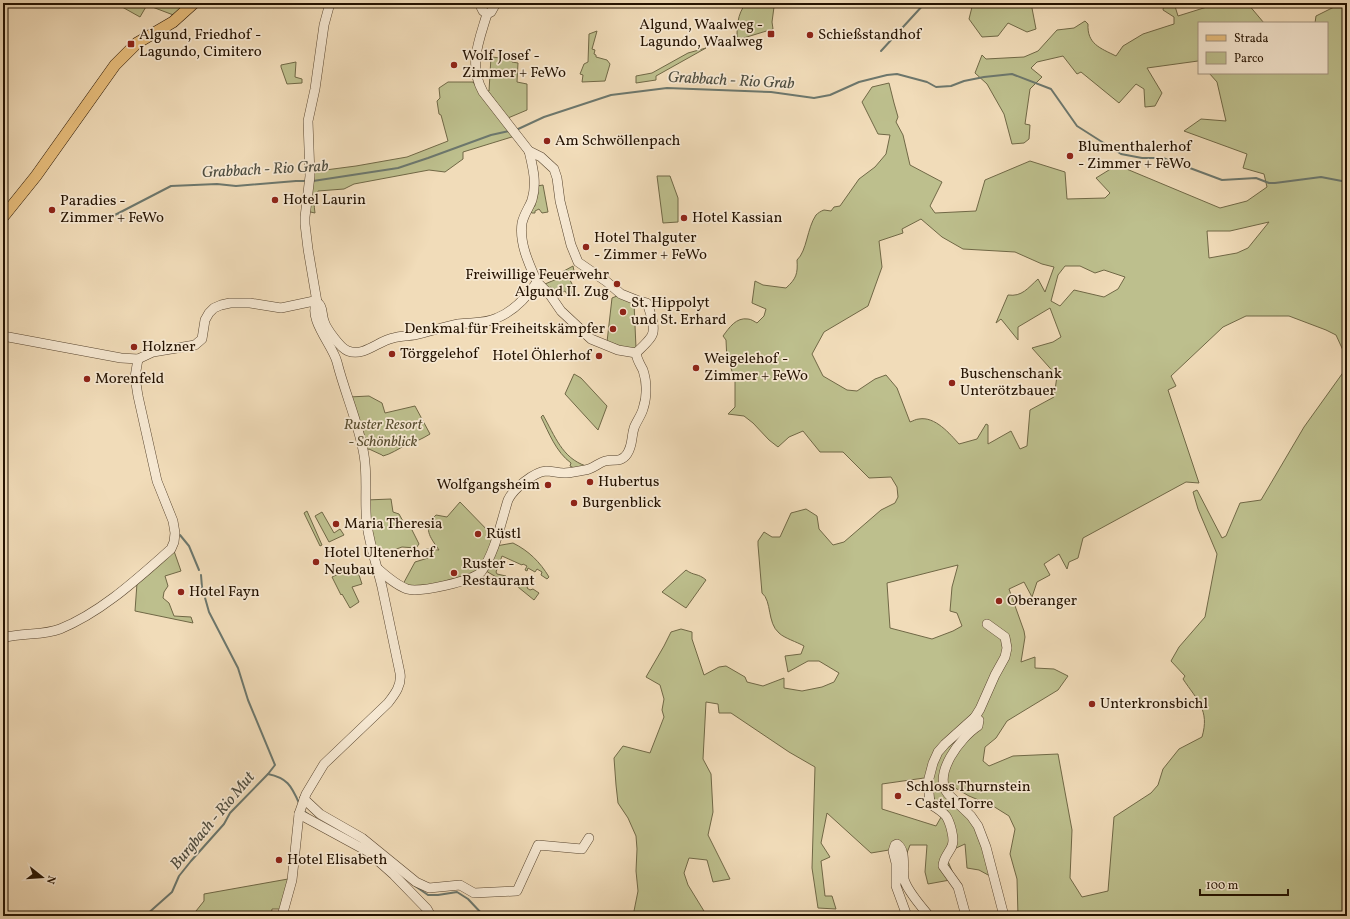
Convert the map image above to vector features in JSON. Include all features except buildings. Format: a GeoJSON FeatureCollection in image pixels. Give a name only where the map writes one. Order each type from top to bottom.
{"type":"FeatureCollection","features":[{"type":"Feature","properties":{"kind":"main road"},"geometry":{"type":"LineString","coordinates":[[3,217],[36,176],[115,65],[137,44],[173,22],[194,3]]}},
{"type":"Feature","properties":{"kind":"street"},"geometry":{"type":"LineString","coordinates":[[330,3],[324,25],[315,89],[308,121],[310,176],[305,217],[308,249],[317,302],[321,307],[326,327],[341,347],[346,351],[357,352],[371,349],[392,338],[459,324],[487,322],[504,315],[519,303],[537,282]]}},
{"type":"Feature","properties":{"kind":"street"},"geometry":{"type":"LineString","coordinates":[[479,3],[483,11],[487,14]]}},
{"type":"Feature","properties":{"kind":"street"},"geometry":{"type":"LineString","coordinates":[[496,3],[491,12],[487,14],[478,43],[475,63],[476,75],[483,92],[529,151],[535,186],[522,224],[522,238],[527,260],[537,282],[550,295],[561,311],[591,339],[618,350],[636,353]]}},
{"type":"Feature","properties":{"kind":"street"},"geometry":{"type":"LineString","coordinates":[[529,151],[546,161],[555,173],[566,229],[578,262],[607,282],[621,294],[647,303],[652,317],[653,333],[636,353]]}},
{"type":"Feature","properties":{"kind":"street"},"geometry":{"type":"LineString","coordinates":[[3,336],[121,358],[138,359],[153,352],[182,348],[199,342],[202,339],[205,320],[214,308],[221,305],[230,303],[251,303],[281,308],[310,301],[317,302]]}},
{"type":"Feature","properties":{"kind":"street"},"geometry":{"type":"LineString","coordinates":[[282,916],[292,880],[300,814],[304,799],[324,764],[388,704],[400,682],[400,673],[371,547],[367,523],[364,456],[358,431],[336,360],[314,314],[314,308],[317,302]]}},
{"type":"Feature","properties":{"kind":"street"},"geometry":{"type":"LineString","coordinates":[[377,568],[399,585],[413,590],[433,588],[476,576],[482,570],[496,541],[511,493],[523,483],[545,471],[563,473],[588,470],[603,462],[620,460],[624,458],[632,446],[634,428],[643,408],[646,396],[646,383],[636,353]]}},
{"type":"Feature","properties":{"kind":"street"},"geometry":{"type":"LineString","coordinates":[[3,638],[23,634],[46,633],[60,629],[83,617],[106,603],[129,586],[171,549],[174,542],[175,533],[173,521],[156,481],[135,377],[138,359]]}},
{"type":"Feature","properties":{"kind":"street"},"geometry":{"type":"LineString","coordinates":[[966,916],[958,887],[943,866],[945,858],[952,846],[953,839],[950,827],[945,814],[930,804],[928,782],[933,763],[938,752],[976,717],[1005,657],[1007,648],[1005,637],[987,624]]}},
{"type":"Feature","properties":{"kind":"street"},"geometry":{"type":"LineString","coordinates":[[976,717],[979,720],[978,726],[967,734],[950,758],[943,783],[945,791],[971,816],[980,831],[986,847],[1004,916]]}},
{"type":"Feature","properties":{"kind":"street"},"geometry":{"type":"LineString","coordinates":[[304,799],[320,814],[362,838],[416,882],[429,888],[460,885],[474,893],[517,891],[538,845],[582,849],[589,838]]}},
{"type":"Feature","properties":{"kind":"street"},"geometry":{"type":"LineString","coordinates":[[300,814],[367,851],[427,908],[431,916]]}},
{"type":"Feature","properties":{"kind":"street"},"geometry":{"type":"LineString","coordinates":[[907,916],[896,886],[896,863],[893,851],[895,845],[897,844],[902,850],[903,872],[906,884],[929,916]]}},
{"type":"Feature","properties":{"kind":"green space"},"geometry":{"type":"Polygon","coordinates":[[[115,3],[189,3],[176,16],[147,5],[140,17],[115,3]]]}},
{"type":"Feature","properties":{"kind":"green space"},"geometry":{"type":"Polygon","coordinates":[[[746,3],[774,7],[772,22],[773,29],[737,40],[737,25],[739,16],[746,3]]]}},
{"type":"Feature","properties":{"kind":"green space"},"geometry":{"type":"Polygon","coordinates":[[[973,3],[1031,3],[1036,29],[1027,32],[1008,23],[998,36],[982,37],[969,19],[973,3]]]}},
{"type":"Feature","properties":{"kind":"green space"},"geometry":{"type":"Polygon","coordinates":[[[1164,3],[1174,3],[1178,16],[1210,6],[1248,4],[1263,22],[1198,22],[1198,61],[1147,68],[1162,93],[1155,106],[1145,107],[1144,89],[1136,84],[1119,103],[1081,72],[1077,74],[1063,56],[1037,62],[1031,68],[1042,77],[1030,89],[1025,124],[1030,125],[1029,139],[1024,143],[1012,144],[1004,114],[987,84],[975,73],[982,55],[986,59],[1024,57],[1038,51],[1057,30],[1074,28],[1085,21],[1088,24],[1088,31],[1092,41],[1100,48],[1116,56],[1123,46],[1143,34],[1174,24],[1174,17],[1163,10],[1164,3]]]}},
{"type":"Feature","properties":{"kind":"green space"},"geometry":{"type":"Polygon","coordinates":[[[1342,3],[1347,3],[1347,359],[1336,335],[1326,330],[1289,316],[1246,316],[1223,327],[1171,376],[1176,386],[1168,390],[1199,483],[1186,482],[1083,538],[1078,558],[1069,562],[1067,569],[1059,554],[1044,564],[1050,575],[1037,582],[1032,597],[1024,582],[1009,589],[1025,637],[1021,662],[1035,657],[1035,668],[1054,669],[1068,676],[1058,690],[1007,721],[996,738],[985,747],[983,761],[989,766],[1013,756],[1058,754],[1072,830],[1070,878],[1082,897],[1108,891],[1114,817],[1151,793],[1158,785],[1163,769],[1179,749],[1202,737],[1204,728],[1201,706],[1183,679],[1185,676],[1171,661],[1179,647],[1205,617],[1217,554],[1198,509],[1193,492],[1197,490],[1222,538],[1226,536],[1240,503],[1261,500],[1304,427],[1347,367],[1347,916],[1018,916],[1017,879],[1010,854],[1015,829],[1009,816],[993,806],[969,796],[945,782],[970,818],[981,840],[990,876],[979,870],[967,868],[965,844],[954,849],[947,859],[955,878],[928,884],[925,872],[927,845],[910,845],[905,858],[889,850],[871,853],[827,813],[821,843],[830,857],[821,861],[825,896],[832,896],[836,909],[818,908],[812,868],[815,767],[789,752],[731,713],[719,713],[718,704],[706,702],[703,759],[711,774],[713,812],[708,835],[730,879],[713,882],[707,860],[689,858],[684,873],[688,885],[707,916],[633,916],[638,891],[636,871],[636,836],[628,818],[618,803],[614,758],[623,746],[650,753],[664,717],[662,710],[664,699],[660,685],[646,677],[671,632],[681,629],[692,632],[692,639],[704,675],[719,667],[726,666],[745,677],[747,682],[763,686],[784,678],[784,688],[802,691],[822,687],[834,682],[839,673],[819,661],[808,661],[788,672],[785,656],[801,654],[804,646],[781,635],[775,629],[767,601],[762,593],[758,541],[764,532],[772,537],[780,537],[791,513],[806,509],[817,516],[819,529],[833,545],[844,542],[881,510],[895,503],[898,497],[897,487],[891,477],[869,478],[843,452],[820,452],[803,431],[789,437],[778,447],[744,416],[728,414],[735,407],[735,381],[730,365],[727,361],[726,340],[723,336],[736,321],[749,319],[757,323],[764,316],[766,309],[752,303],[755,281],[763,285],[786,288],[796,276],[797,260],[803,251],[816,215],[823,210],[831,211],[834,207],[840,206],[859,179],[875,167],[886,154],[890,135],[878,134],[862,102],[872,87],[889,83],[898,117],[896,122],[903,135],[910,165],[942,182],[930,206],[935,213],[976,211],[985,180],[1030,161],[1065,172],[1067,199],[1105,198],[1110,193],[1096,178],[1117,165],[1220,208],[1247,201],[1267,187],[1264,174],[1243,168],[1247,154],[1184,131],[1201,119],[1226,121],[1217,82],[1210,74],[1328,74],[1328,22],[1315,22],[1316,16],[1342,3]],[[921,219],[902,229],[903,233],[879,241],[882,267],[868,306],[824,332],[812,354],[823,376],[847,390],[857,391],[875,379],[886,375],[897,388],[910,422],[918,419],[931,420],[942,427],[959,444],[977,439],[986,424],[988,425],[988,444],[1011,431],[1020,449],[1027,446],[1030,410],[1054,397],[1057,376],[1032,348],[1053,342],[1061,337],[1050,308],[1018,327],[1018,340],[1001,319],[996,323],[1008,295],[1017,295],[1021,293],[1028,289],[1038,279],[1045,292],[1054,267],[1042,264],[1015,252],[963,249],[942,237],[921,219]],[[1269,222],[1230,231],[1207,231],[1209,258],[1237,253],[1248,248],[1269,222]],[[1065,266],[1058,275],[1051,301],[1060,306],[1074,290],[1104,297],[1118,289],[1125,277],[1104,270],[1095,273],[1080,266],[1065,266]],[[958,565],[887,583],[890,628],[932,639],[962,626],[957,613],[950,611],[952,587],[958,565]],[[924,778],[882,784],[882,809],[936,826],[944,812],[935,800],[924,778]]]}},
{"type":"Feature","properties":{"kind":"green space"},"geometry":{"type":"Polygon","coordinates":[[[597,31],[592,49],[595,50],[594,54],[596,57],[607,60],[610,64],[605,81],[582,82],[583,75],[580,74],[584,64],[588,62],[589,34],[597,31]]]}},
{"type":"Feature","properties":{"kind":"green space"},"geometry":{"type":"Polygon","coordinates":[[[706,48],[656,76],[656,80],[636,83],[636,76],[652,73],[688,53],[706,48]]]}},
{"type":"Feature","properties":{"kind":"green space"},"geometry":{"type":"Polygon","coordinates":[[[491,57],[512,59],[512,62],[518,63],[517,82],[527,84],[527,110],[508,118],[488,91],[491,57]]]}},
{"type":"Feature","properties":{"kind":"green space"},"geometry":{"type":"Polygon","coordinates":[[[296,62],[295,77],[302,79],[302,83],[287,84],[281,65],[296,62]]]}},
{"type":"Feature","properties":{"kind":"green space"},"geometry":{"type":"Polygon","coordinates":[[[448,82],[473,82],[515,136],[463,152],[463,159],[445,172],[429,170],[354,184],[344,189],[318,191],[314,204],[315,213],[306,211],[310,172],[407,157],[448,141],[441,115],[439,114],[437,101],[440,98],[439,88],[448,82]]]}},
{"type":"Feature","properties":{"kind":"green space"},"geometry":{"type":"Polygon","coordinates":[[[657,176],[670,176],[678,198],[678,222],[663,223],[657,176]]]}},
{"type":"Feature","properties":{"kind":"green space"},"geometry":{"type":"Polygon","coordinates":[[[543,185],[548,212],[542,213],[539,209],[535,211],[535,213],[532,213],[529,211],[530,207],[535,206],[534,199],[537,186],[543,185]]]}},
{"type":"Feature","properties":{"kind":"green space"},"geometry":{"type":"Polygon","coordinates":[[[573,266],[574,271],[567,274],[574,288],[572,292],[567,294],[565,291],[560,293],[558,290],[555,292],[551,287],[548,289],[545,284],[564,276],[562,272],[573,266]]]}},
{"type":"Feature","properties":{"kind":"green space"},"geometry":{"type":"Polygon","coordinates":[[[617,296],[634,303],[636,348],[633,350],[607,342],[612,298],[617,296]]]}},
{"type":"Feature","properties":{"kind":"green space"},"geometry":{"type":"Polygon","coordinates":[[[574,374],[581,378],[607,406],[598,430],[565,394],[574,374]]]}},
{"type":"Feature","properties":{"kind":"green space","name":"Ruster Resort - Schönblick"},"geometry":{"type":"Polygon","coordinates":[[[369,396],[382,403],[385,413],[415,406],[430,434],[383,456],[369,449],[363,451],[349,397],[369,396]]]}},
{"type":"Feature","properties":{"kind":"green space"},"geometry":{"type":"Polygon","coordinates":[[[543,415],[565,452],[571,458],[586,466],[574,468],[570,466],[571,463],[557,448],[550,436],[541,417],[543,415]]]}},
{"type":"Feature","properties":{"kind":"green space"},"geometry":{"type":"Polygon","coordinates":[[[391,499],[393,512],[399,514],[404,523],[411,528],[419,544],[416,548],[402,547],[374,557],[366,500],[391,499]]]}},
{"type":"Feature","properties":{"kind":"green space"},"geometry":{"type":"Polygon","coordinates":[[[460,502],[494,537],[483,568],[451,584],[402,586],[415,562],[428,558],[426,549],[439,550],[430,537],[428,528],[429,524],[436,515],[447,517],[460,502]]]}},
{"type":"Feature","properties":{"kind":"green space"},"geometry":{"type":"Polygon","coordinates":[[[307,511],[322,545],[320,546],[304,513],[307,511]]]}},
{"type":"Feature","properties":{"kind":"green space"},"geometry":{"type":"Polygon","coordinates":[[[322,512],[334,533],[340,529],[344,535],[329,542],[315,516],[322,512]]]}},
{"type":"Feature","properties":{"kind":"green space"},"geometry":{"type":"Polygon","coordinates":[[[513,543],[529,553],[542,566],[549,577],[547,579],[541,575],[542,572],[537,569],[535,572],[528,568],[527,571],[525,570],[527,566],[502,556],[496,572],[497,574],[506,576],[503,581],[486,571],[496,546],[513,543]]]}},
{"type":"Feature","properties":{"kind":"green space"},"geometry":{"type":"Polygon","coordinates":[[[174,551],[181,571],[165,576],[168,586],[164,592],[163,598],[169,603],[174,616],[191,617],[193,623],[135,611],[137,583],[174,551]]]}},
{"type":"Feature","properties":{"kind":"green space"},"geometry":{"type":"Polygon","coordinates":[[[353,567],[356,573],[358,572],[362,584],[352,587],[359,602],[350,608],[342,594],[341,595],[332,577],[353,567]]]}},
{"type":"Feature","properties":{"kind":"green space"},"geometry":{"type":"Polygon","coordinates":[[[686,570],[701,576],[706,580],[686,608],[662,592],[686,570]]]}},
{"type":"Feature","properties":{"kind":"green space"},"geometry":{"type":"Polygon","coordinates":[[[522,583],[528,586],[527,588],[530,590],[533,589],[539,593],[534,600],[518,587],[522,583]]]}},
{"type":"Feature","properties":{"kind":"green space"},"geometry":{"type":"Polygon","coordinates":[[[288,879],[281,909],[272,909],[271,916],[192,916],[204,901],[204,894],[288,879]]]}},
{"type":"Feature","properties":{"kind":"waterway"},"geometry":{"type":"LineString","coordinates":[[881,51],[925,3]]}},
{"type":"Feature","properties":{"kind":"waterway","name":"Grabbach - Rio Grab"},"geometry":{"type":"LineString","coordinates":[[516,130],[544,117],[611,95],[667,88],[771,92],[814,98],[830,95],[859,82],[887,75],[897,74],[927,82],[936,87],[951,86],[964,81],[984,77],[1012,74],[1051,89],[1077,126],[1121,154],[1142,158],[1163,158],[1222,180],[1256,178],[1269,183],[1275,183],[1321,177],[1347,182]]}},
{"type":"Feature","properties":{"kind":"waterway","name":"Grabbach - Rio Grab"},"geometry":{"type":"LineString","coordinates":[[313,181],[398,168],[491,135],[509,131]]}},
{"type":"Feature","properties":{"kind":"waterway","name":"Grabbach - Rio Grab"},"geometry":{"type":"LineString","coordinates":[[93,218],[113,216],[171,186],[217,184],[236,186],[306,181]]}},
{"type":"Feature","properties":{"kind":"waterway"},"geometry":{"type":"LineString","coordinates":[[180,535],[189,546],[199,570]]}},
{"type":"Feature","properties":{"kind":"waterway"},"geometry":{"type":"LineString","coordinates":[[201,575],[202,587],[209,612],[238,668],[248,700],[275,765],[268,774]]}},
{"type":"Feature","properties":{"kind":"waterway","name":"Burgbach - Rio Mut"},"geometry":{"type":"LineString","coordinates":[[145,916],[172,892],[179,876],[224,824],[230,813],[268,774],[280,778],[288,783],[299,803]]}},
{"type":"Feature","properties":{"kind":"waterway","name":"Burgbach - Rio Mut"},"geometry":{"type":"LineString","coordinates":[[305,812],[309,815]]}},
{"type":"Feature","properties":{"kind":"waterway","name":"Burgbach - Rio Mut"},"geometry":{"type":"LineString","coordinates":[[415,886],[428,895],[457,892],[468,899],[484,916]]}},
{"type":"Feature","properties":{"kind":"place","name":"Algund, Waalweg - Lagundo, Waalweg"},"geometry":{"type":"Point","coordinates":[771,34]}},
{"type":"Feature","properties":{"kind":"place","name":"Schießstandhof"},"geometry":{"type":"Point","coordinates":[810,35]}},
{"type":"Feature","properties":{"kind":"place","name":"Algund, Friedhof - Lagundo, Cimitero"},"geometry":{"type":"Point","coordinates":[131,44]}},
{"type":"Feature","properties":{"kind":"place","name":"Wolf Josef - Zimmer + FeWo"},"geometry":{"type":"Point","coordinates":[454,65]}},
{"type":"Feature","properties":{"kind":"place","name":"Am Schwöllenpach"},"geometry":{"type":"Point","coordinates":[547,141]}},
{"type":"Feature","properties":{"kind":"place","name":"Blumenthalerhof - Zimmer + FeWo"},"geometry":{"type":"Point","coordinates":[1070,156]}},
{"type":"Feature","properties":{"kind":"place","name":"Hotel Laurin"},"geometry":{"type":"Point","coordinates":[275,200]}},
{"type":"Feature","properties":{"kind":"place","name":"Paradies - Zimmer + FeWo"},"geometry":{"type":"Point","coordinates":[52,210]}},
{"type":"Feature","properties":{"kind":"place","name":"Hotel Kassian"},"geometry":{"type":"Point","coordinates":[684,218]}},
{"type":"Feature","properties":{"kind":"place","name":"Hotel Thalguter - Zimmer + FeWo"},"geometry":{"type":"Point","coordinates":[586,247]}},
{"type":"Feature","properties":{"kind":"place","name":"Freiwillige Feuerwehr Algund II. Zug"},"geometry":{"type":"Point","coordinates":[617,284]}},
{"type":"Feature","properties":{"kind":"place","name":"St. Hippolyt und St. Erhard"},"geometry":{"type":"Point","coordinates":[623,312]}},
{"type":"Feature","properties":{"kind":"place","name":"Denkmal für Freiheitskämpfer"},"geometry":{"type":"Point","coordinates":[613,329]}},
{"type":"Feature","properties":{"kind":"place","name":"Holzner"},"geometry":{"type":"Point","coordinates":[134,347]}},
{"type":"Feature","properties":{"kind":"place","name":"Törggelehof"},"geometry":{"type":"Point","coordinates":[392,354]}},
{"type":"Feature","properties":{"kind":"place","name":"Hotel Öhlerhof"},"geometry":{"type":"Point","coordinates":[599,356]}},
{"type":"Feature","properties":{"kind":"place","name":"Weigelehof - Zimmer + FeWo"},"geometry":{"type":"Point","coordinates":[696,368]}},
{"type":"Feature","properties":{"kind":"place","name":"Morenfeld"},"geometry":{"type":"Point","coordinates":[87,379]}},
{"type":"Feature","properties":{"kind":"place","name":"Buschenschank Unterötzbauer"},"geometry":{"type":"Point","coordinates":[952,383]}},
{"type":"Feature","properties":{"kind":"place","name":"Hubertus"},"geometry":{"type":"Point","coordinates":[590,482]}},
{"type":"Feature","properties":{"kind":"place","name":"Wolfgangsheim"},"geometry":{"type":"Point","coordinates":[548,485]}},
{"type":"Feature","properties":{"kind":"place","name":"Burgenblick"},"geometry":{"type":"Point","coordinates":[574,503]}},
{"type":"Feature","properties":{"kind":"place","name":"Maria Theresia"},"geometry":{"type":"Point","coordinates":[336,524]}},
{"type":"Feature","properties":{"kind":"place","name":"Rüstl"},"geometry":{"type":"Point","coordinates":[478,534]}},
{"type":"Feature","properties":{"kind":"place","name":"Hotel Ultenerhof Neubau"},"geometry":{"type":"Point","coordinates":[316,562]}},
{"type":"Feature","properties":{"kind":"place","name":"Ruster - Restaurant"},"geometry":{"type":"Point","coordinates":[454,573]}},
{"type":"Feature","properties":{"kind":"place","name":"Hotel Fayn"},"geometry":{"type":"Point","coordinates":[181,592]}},
{"type":"Feature","properties":{"kind":"place","name":"Oberanger"},"geometry":{"type":"Point","coordinates":[999,601]}},
{"type":"Feature","properties":{"kind":"place","name":"Unterkronsbichl"},"geometry":{"type":"Point","coordinates":[1092,704]}},
{"type":"Feature","properties":{"kind":"place","name":"Schloss Thurnstein - Castel Torre"},"geometry":{"type":"Point","coordinates":[898,796]}},
{"type":"Feature","properties":{"kind":"place","name":"Hotel Elisabeth"},"geometry":{"type":"Point","coordinates":[279,860]}}]}
